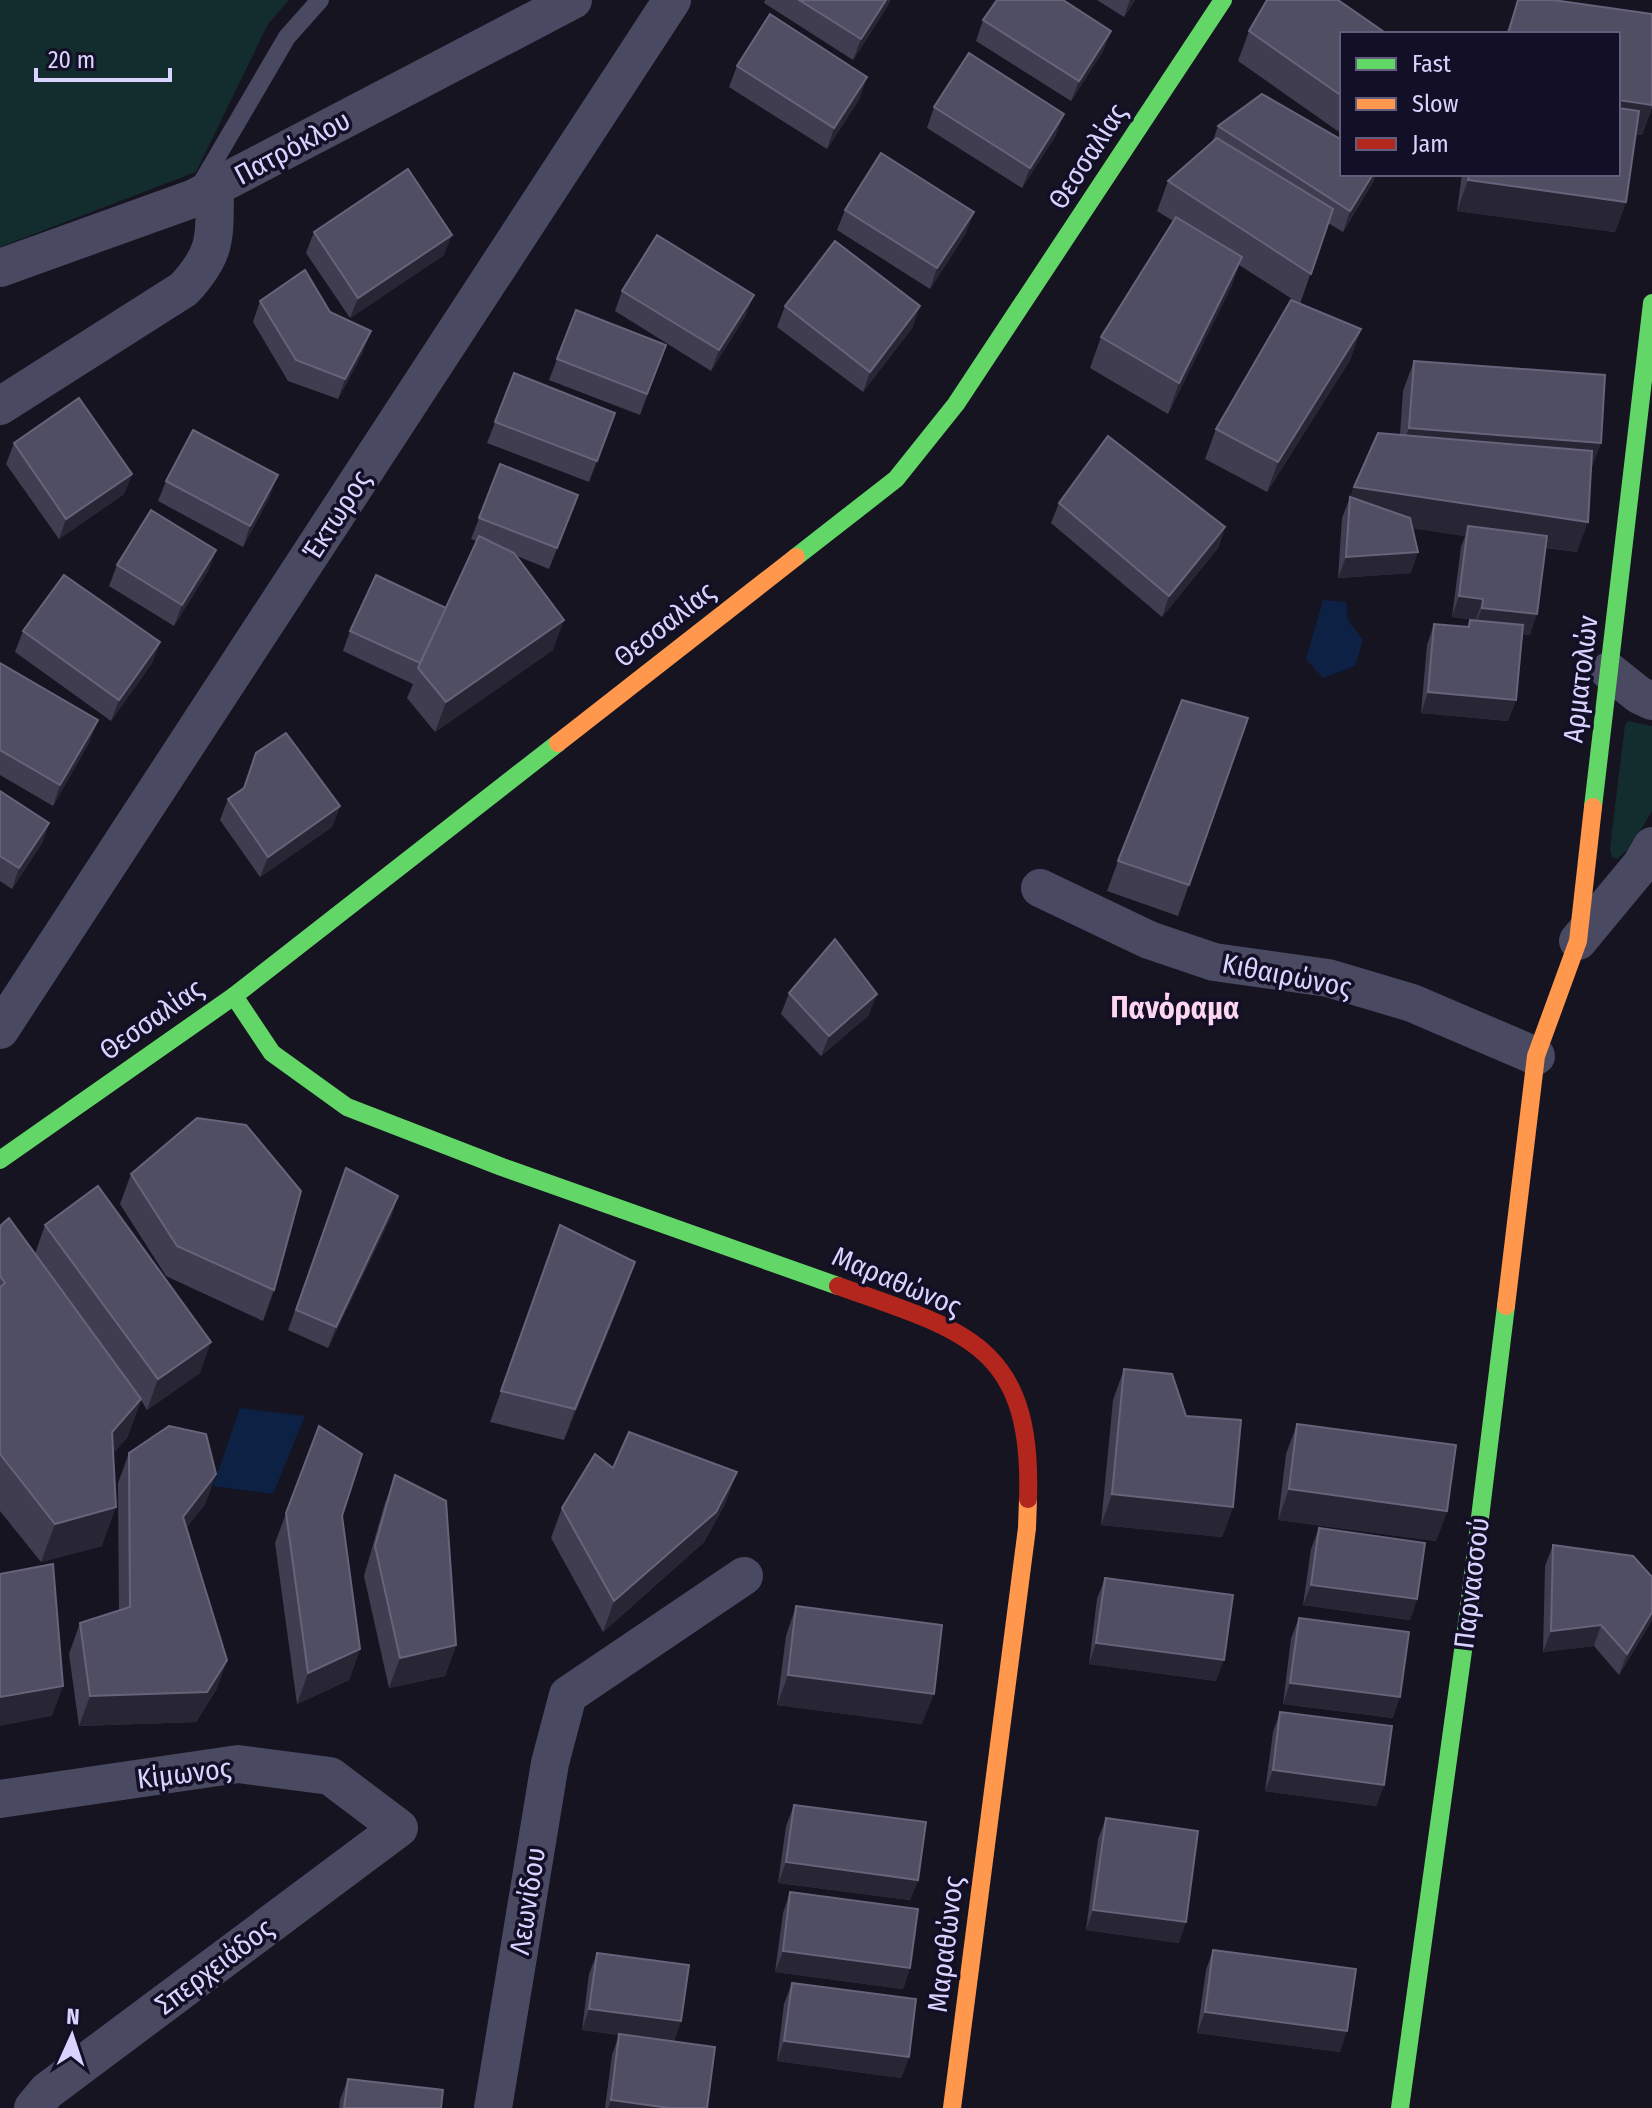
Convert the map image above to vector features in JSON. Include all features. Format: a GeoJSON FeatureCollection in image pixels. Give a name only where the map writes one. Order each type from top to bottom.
{"type":"FeatureCollection","features":[{"type":"Feature","properties":{"kind":"street","name":"Πατρόκλου"},"geometry":{"type":"LineString","coordinates":[[0,268],[204,193],[573,0]]}},
{"type":"Feature","properties":{"kind":"street","name":"Έκτωρος"},"geometry":{"type":"LineString","coordinates":[[0,1030],[672,0]]}},
{"type":"Feature","properties":{"kind":"street","name":"Θεσσαλίας"},"geometry":{"type":"LineString","coordinates":[[0,1160],[234,996],[896,479],[956,404],[1223,0]]}},
{"type":"Feature","properties":{"kind":"street"},"geometry":{"type":"LineString","coordinates":[[0,406],[184,289],[202,269],[214,244],[204,193]]}},
{"type":"Feature","properties":{"kind":"street","name":"Αρματολών"},"geometry":{"type":"LineString","coordinates":[[1536,1056],[1578,941],[1652,303]]}},
{"type":"Feature","properties":{"kind":"street"},"geometry":{"type":"LineString","coordinates":[[1609,671],[1639,695],[1652,701]]}},
{"type":"Feature","properties":{"kind":"street"},"geometry":{"type":"LineString","coordinates":[[1578,941],[1641,865],[1652,846]]}},
{"type":"Feature","properties":{"kind":"street","name":"Κιθαιρώνος"},"geometry":{"type":"LineString","coordinates":[[1040,888],[1149,940],[1214,962],[1328,978],[1412,1003],[1536,1056]]}},
{"type":"Feature","properties":{"kind":"street","name":"Μαραθώνος"},"geometry":{"type":"LineString","coordinates":[[234,996],[272,1053],[347,1107],[502,1167],[939,1322],[989,1357],[1016,1395],[1028,1431],[1027,1528],[952,2108]]}},
{"type":"Feature","properties":{"kind":"street","name":"Παρνασσού"},"geometry":{"type":"LineString","coordinates":[[1400,2108],[1469,1607],[1536,1056]]}},
{"type":"Feature","properties":{"kind":"street","name":"Λεωνίδου"},"geometry":{"type":"LineString","coordinates":[[493,2108],[550,1763],[568,1695],[744,1576]]}},
{"type":"Feature","properties":{"kind":"street","name":"Κίμωνος"},"geometry":{"type":"LineString","coordinates":[[0,1799],[238,1764],[330,1776],[399,1828]]}},
{"type":"Feature","properties":{"kind":"street","name":"Σπερχειάδος"},"geometry":{"type":"LineString","coordinates":[[33,2108],[47,2091],[399,1828]]}},
{"type":"Feature","properties":{"kind":"lane"},"geometry":{"type":"LineString","coordinates":[[204,193],[287,37],[320,0]]}},
{"type":"Feature","properties":{"kind":"green space"},"geometry":{"type":"Polygon","coordinates":[[[0,0],[289,0],[268,24],[196,172],[0,247],[0,0]]]}},
{"type":"Feature","properties":{"kind":"green space"},"geometry":{"type":"Polygon","coordinates":[[[1628,721],[1652,726],[1652,811],[1630,848],[1617,859],[1612,857],[1610,848],[1625,725],[1628,721]]]}},
{"type":"Feature","properties":{"kind":"water"},"geometry":{"type":"Polygon","coordinates":[[[1323,600],[1346,602],[1348,620],[1363,640],[1355,666],[1323,678],[1306,659],[1323,600]]]}},
{"type":"Feature","properties":{"kind":"water"},"geometry":{"type":"Polygon","coordinates":[[[240,1408],[305,1416],[273,1494],[213,1486],[240,1408]]]}},
{"type":"Feature","properties":{"kind":"building"},"geometry":{"type":"Polygon","coordinates":[[[799,0],[886,0],[861,39],[799,0]]]}},
{"type":"Feature","properties":{"kind":"building"},"geometry":{"type":"Polygon","coordinates":[[[997,0],[1063,0],[1111,31],[1079,81],[983,20],[997,0]]]}},
{"type":"Feature","properties":{"kind":"building"},"geometry":{"type":"Polygon","coordinates":[[[1267,0],[1338,0],[1384,32],[1340,32],[1340,95],[1249,31],[1267,0]]]}},
{"type":"Feature","properties":{"kind":"building"},"geometry":{"type":"Polygon","coordinates":[[[1518,0],[1553,0],[1652,14],[1652,105],[1620,100],[1620,32],[1509,32],[1518,0]]]}},
{"type":"Feature","properties":{"kind":"building"},"geometry":{"type":"Polygon","coordinates":[[[770,14],[867,77],[834,128],[737,66],[770,14]]]}},
{"type":"Feature","properties":{"kind":"building"},"geometry":{"type":"Polygon","coordinates":[[[969,53],[1064,114],[1030,168],[934,107],[969,53]]]}},
{"type":"Feature","properties":{"kind":"building"},"geometry":{"type":"Polygon","coordinates":[[[1262,94],[1340,139],[1340,176],[1372,176],[1350,211],[1218,126],[1262,94]]]}},
{"type":"Feature","properties":{"kind":"building"},"geometry":{"type":"Polygon","coordinates":[[[1620,108],[1639,111],[1626,202],[1468,180],[1469,176],[1620,176],[1620,108]]]}},
{"type":"Feature","properties":{"kind":"building"},"geometry":{"type":"Polygon","coordinates":[[[1217,138],[1333,209],[1311,274],[1168,181],[1217,138]]]}},
{"type":"Feature","properties":{"kind":"building"},"geometry":{"type":"Polygon","coordinates":[[[881,153],[974,212],[937,268],[845,210],[881,153]]]}},
{"type":"Feature","properties":{"kind":"building"},"geometry":{"type":"Polygon","coordinates":[[[408,169],[452,235],[358,298],[314,232],[408,169]]]}},
{"type":"Feature","properties":{"kind":"building"},"geometry":{"type":"Polygon","coordinates":[[[1176,217],[1242,257],[1179,383],[1101,337],[1176,217]]]}},
{"type":"Feature","properties":{"kind":"building"},"geometry":{"type":"Polygon","coordinates":[[[657,235],[754,295],[719,350],[622,291],[657,235]]]}},
{"type":"Feature","properties":{"kind":"building"},"geometry":{"type":"Polygon","coordinates":[[[835,241],[920,306],[870,372],[785,306],[835,241]]]}},
{"type":"Feature","properties":{"kind":"building"},"geometry":{"type":"Polygon","coordinates":[[[305,270],[330,312],[371,331],[345,379],[296,360],[260,301],[305,270]]]}},
{"type":"Feature","properties":{"kind":"building"},"geometry":{"type":"Polygon","coordinates":[[[1291,300],[1361,329],[1278,462],[1216,429],[1291,300]]]}},
{"type":"Feature","properties":{"kind":"building"},"geometry":{"type":"Polygon","coordinates":[[[576,310],[666,345],[647,394],[557,359],[576,310]]]}},
{"type":"Feature","properties":{"kind":"building"},"geometry":{"type":"Polygon","coordinates":[[[1414,361],[1605,375],[1601,443],[1409,428],[1414,361]]]}},
{"type":"Feature","properties":{"kind":"building"},"geometry":{"type":"Polygon","coordinates":[[[514,373],[615,413],[597,461],[495,422],[514,373]]]}},
{"type":"Feature","properties":{"kind":"building"},"geometry":{"type":"Polygon","coordinates":[[[79,398],[132,474],[66,519],[14,443],[79,398]]]}},
{"type":"Feature","properties":{"kind":"building"},"geometry":{"type":"Polygon","coordinates":[[[193,430],[278,475],[250,526],[166,481],[193,430]]]}},
{"type":"Feature","properties":{"kind":"building"},"geometry":{"type":"Polygon","coordinates":[[[1378,433],[1592,451],[1588,522],[1354,487],[1378,433]]]}},
{"type":"Feature","properties":{"kind":"building"},"geometry":{"type":"Polygon","coordinates":[[[1108,436],[1225,527],[1169,596],[1059,503],[1108,436]]]}},
{"type":"Feature","properties":{"kind":"building"},"geometry":{"type":"Polygon","coordinates":[[[500,464],[578,495],[557,548],[479,518],[500,464]]]}},
{"type":"Feature","properties":{"kind":"building"},"geometry":{"type":"Polygon","coordinates":[[[1350,497],[1410,518],[1418,552],[1346,557],[1350,497]]]}},
{"type":"Feature","properties":{"kind":"building"},"geometry":{"type":"Polygon","coordinates":[[[151,510],[216,550],[182,605],[117,565],[151,510]]]}},
{"type":"Feature","properties":{"kind":"building"},"geometry":{"type":"Polygon","coordinates":[[[1468,526],[1547,536],[1537,614],[1482,608],[1483,599],[1459,596],[1468,526]]]}},
{"type":"Feature","properties":{"kind":"building"},"geometry":{"type":"Polygon","coordinates":[[[479,536],[514,553],[564,620],[446,702],[418,668],[479,536]]]}},
{"type":"Feature","properties":{"kind":"building"},"geometry":{"type":"Polygon","coordinates":[[[64,575],[160,642],[119,700],[23,631],[64,575]]]}},
{"type":"Feature","properties":{"kind":"building"},"geometry":{"type":"Polygon","coordinates":[[[376,575],[446,608],[420,663],[350,631],[376,575]]]}},
{"type":"Feature","properties":{"kind":"building"},"geometry":{"type":"Polygon","coordinates":[[[1470,620],[1523,625],[1516,700],[1428,692],[1434,624],[1469,627],[1470,620]]]}},
{"type":"Feature","properties":{"kind":"building"},"geometry":{"type":"Polygon","coordinates":[[[0,663],[98,720],[60,785],[0,750],[0,663]]]}},
{"type":"Feature","properties":{"kind":"building"},"geometry":{"type":"Polygon","coordinates":[[[1182,700],[1248,718],[1189,885],[1118,861],[1182,700]]]}},
{"type":"Feature","properties":{"kind":"building"},"geometry":{"type":"Polygon","coordinates":[[[286,733],[340,806],[268,857],[228,799],[244,788],[256,753],[286,733]]]}},
{"type":"Feature","properties":{"kind":"building"},"geometry":{"type":"Polygon","coordinates":[[[0,791],[49,823],[19,868],[0,856],[0,791]]]}},
{"type":"Feature","properties":{"kind":"building"},"geometry":{"type":"Polygon","coordinates":[[[835,939],[877,994],[829,1036],[789,993],[835,939]]]}},
{"type":"Feature","properties":{"kind":"building"},"geometry":{"type":"Polygon","coordinates":[[[197,1118],[246,1125],[301,1191],[274,1290],[177,1246],[131,1174],[197,1118]]]}},
{"type":"Feature","properties":{"kind":"building"},"geometry":{"type":"Polygon","coordinates":[[[346,1168],[398,1196],[336,1327],[296,1310],[346,1168]]]}},
{"type":"Feature","properties":{"kind":"building"},"geometry":{"type":"Polygon","coordinates":[[[98,1186],[211,1342],[158,1379],[45,1225],[98,1186]]]}},
{"type":"Feature","properties":{"kind":"building"},"geometry":{"type":"Polygon","coordinates":[[[9,1218],[141,1399],[112,1432],[116,1507],[55,1524],[0,1454],[0,1287],[5,1283],[0,1276],[0,1226],[9,1218]]]}},
{"type":"Feature","properties":{"kind":"building"},"geometry":{"type":"Polygon","coordinates":[[[560,1225],[635,1262],[575,1409],[501,1391],[560,1225]]]}},
{"type":"Feature","properties":{"kind":"building"},"geometry":{"type":"Polygon","coordinates":[[[1124,1369],[1172,1374],[1186,1416],[1241,1420],[1233,1507],[1112,1494],[1124,1369]]]}},
{"type":"Feature","properties":{"kind":"building"},"geometry":{"type":"Polygon","coordinates":[[[1297,1424],[1456,1445],[1447,1511],[1289,1489],[1297,1424]]]}},
{"type":"Feature","properties":{"kind":"building"},"geometry":{"type":"Polygon","coordinates":[[[169,1426],[206,1434],[216,1474],[183,1517],[227,1660],[207,1692],[90,1696],[80,1623],[130,1607],[129,1453],[169,1426]]]}},
{"type":"Feature","properties":{"kind":"building"},"geometry":{"type":"Polygon","coordinates":[[[319,1426],[362,1454],[342,1516],[360,1649],[308,1673],[286,1513],[319,1426]]]}},
{"type":"Feature","properties":{"kind":"building"},"geometry":{"type":"Polygon","coordinates":[[[629,1432],[737,1472],[716,1512],[614,1601],[562,1508],[595,1454],[613,1468],[629,1432]]]}},
{"type":"Feature","properties":{"kind":"building"},"geometry":{"type":"Polygon","coordinates":[[[395,1475],[446,1501],[456,1645],[400,1658],[375,1546],[395,1475]]]}},
{"type":"Feature","properties":{"kind":"building"},"geometry":{"type":"Polygon","coordinates":[[[1319,1528],[1425,1543],[1417,1599],[1311,1585],[1319,1528]]]}},
{"type":"Feature","properties":{"kind":"building"},"geometry":{"type":"Polygon","coordinates":[[[1553,1545],[1633,1556],[1652,1577],[1652,1612],[1627,1654],[1601,1625],[1551,1631],[1553,1545]]]}},
{"type":"Feature","properties":{"kind":"building"},"geometry":{"type":"Polygon","coordinates":[[[53,1564],[63,1686],[0,1697],[0,1574],[53,1564]]]}},
{"type":"Feature","properties":{"kind":"building"},"geometry":{"type":"Polygon","coordinates":[[[1105,1578],[1233,1595],[1224,1660],[1096,1643],[1105,1578]]]}},
{"type":"Feature","properties":{"kind":"building"},"geometry":{"type":"Polygon","coordinates":[[[796,1606],[942,1625],[934,1694],[788,1675],[796,1606]]]}},
{"type":"Feature","properties":{"kind":"building"},"geometry":{"type":"Polygon","coordinates":[[[1299,1618],[1409,1632],[1400,1697],[1290,1683],[1299,1618]]]}},
{"type":"Feature","properties":{"kind":"building"},"geometry":{"type":"Polygon","coordinates":[[[1280,1712],[1392,1726],[1384,1785],[1273,1770],[1280,1712]]]}},
{"type":"Feature","properties":{"kind":"building"},"geometry":{"type":"Polygon","coordinates":[[[794,1805],[926,1822],[918,1880],[786,1862],[794,1805]]]}},
{"type":"Feature","properties":{"kind":"building"},"geometry":{"type":"Polygon","coordinates":[[[1106,1818],[1198,1831],[1186,1922],[1093,1910],[1106,1818]]]}},
{"type":"Feature","properties":{"kind":"building"},"geometry":{"type":"Polygon","coordinates":[[[790,1892],[918,1909],[910,1968],[783,1951],[790,1892]]]}},
{"type":"Feature","properties":{"kind":"building"},"geometry":{"type":"Polygon","coordinates":[[[1213,1950],[1356,1969],[1347,2031],[1205,2012],[1213,1950]]]}},
{"type":"Feature","properties":{"kind":"building"},"geometry":{"type":"Polygon","coordinates":[[[597,1953],[689,1965],[681,2021],[589,2009],[597,1953]]]}},
{"type":"Feature","properties":{"kind":"building"},"geometry":{"type":"Polygon","coordinates":[[[792,1983],[916,1999],[909,2057],[784,2041],[792,1983]]]}},
{"type":"Feature","properties":{"kind":"building"},"geometry":{"type":"Polygon","coordinates":[[[619,2034],[715,2047],[707,2108],[669,2108],[611,2100],[619,2034]]]}},
{"type":"Feature","properties":{"kind":"building"},"geometry":{"type":"Polygon","coordinates":[[[348,2079],[443,2090],[441,2108],[344,2108],[348,2079]]]}},
{"type":"Feature","properties":{"kind":"traffic: fast"},"geometry":{"type":"LineString","coordinates":[[796,557],[896,479],[956,404],[1223,0]]}},
{"type":"Feature","properties":{"kind":"traffic: fast"},"geometry":{"type":"LineString","coordinates":[[1593,807],[1652,303]]}},
{"type":"Feature","properties":{"kind":"traffic: fast"},"geometry":{"type":"LineString","coordinates":[[0,1160],[234,996],[558,743]]}},
{"type":"Feature","properties":{"kind":"traffic: fast"},"geometry":{"type":"LineString","coordinates":[[234,996],[272,1053],[347,1107],[502,1167],[838,1286]]}},
{"type":"Feature","properties":{"kind":"traffic: fast"},"geometry":{"type":"LineString","coordinates":[[1400,2108],[1469,1607],[1506,1306]]}},
{"type":"Feature","properties":{"kind":"traffic: slow"},"geometry":{"type":"LineString","coordinates":[[558,743],[796,557]]}},
{"type":"Feature","properties":{"kind":"traffic: slow"},"geometry":{"type":"LineString","coordinates":[[1506,1306],[1536,1056],[1578,941],[1593,807]]}},
{"type":"Feature","properties":{"kind":"traffic: slow"},"geometry":{"type":"LineString","coordinates":[[952,2108],[1027,1528],[1028,1499]]}},
{"type":"Feature","properties":{"kind":"traffic: jam"},"geometry":{"type":"LineString","coordinates":[[838,1286],[922,1316],[955,1332],[982,1351],[1004,1375],[1018,1407],[1026,1447],[1028,1499]]}},
{"type":"Feature","properties":{"kind":"district","name":"Πανόραμα"},"geometry":{"type":"Point","coordinates":[1175,1008]}}]}
